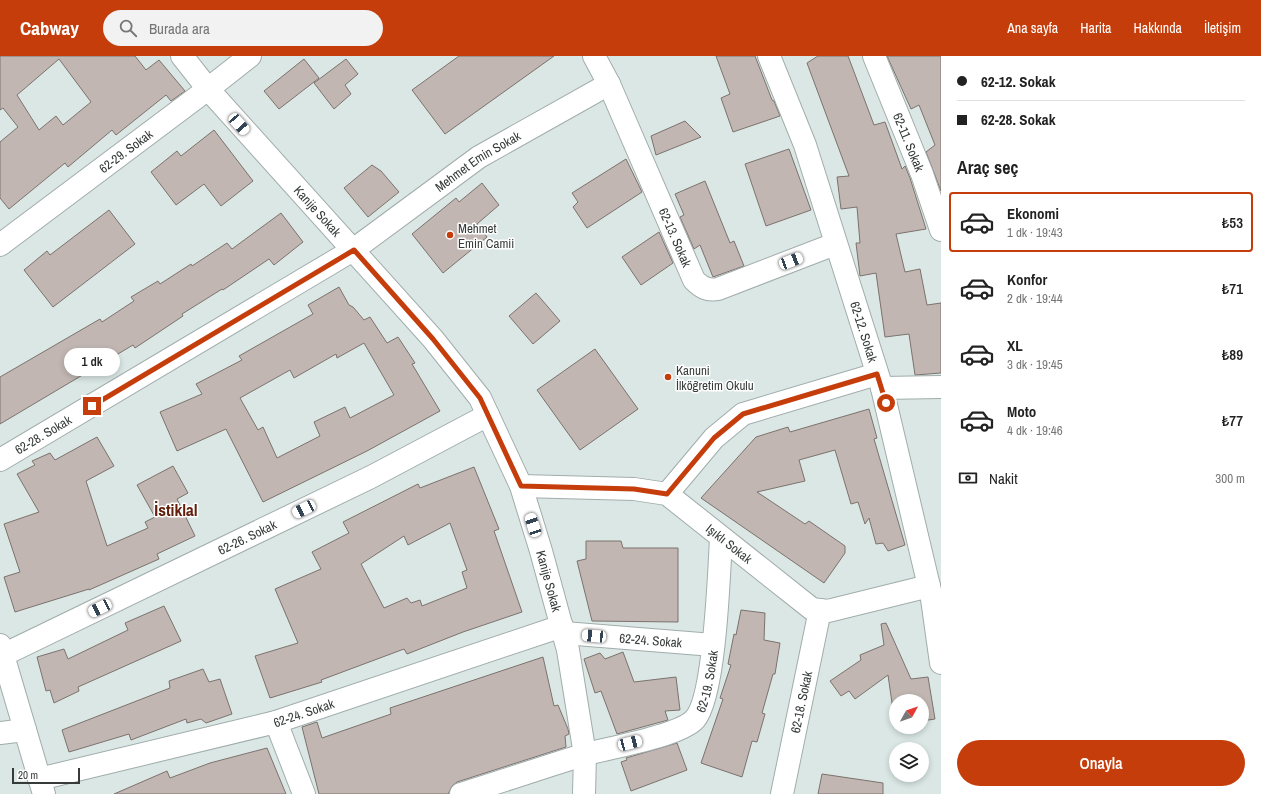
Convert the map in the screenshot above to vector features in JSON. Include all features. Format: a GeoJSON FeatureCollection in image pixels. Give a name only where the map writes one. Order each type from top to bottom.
{"type":"FeatureCollection","features":[{"type":"Feature","properties":{"kind":"street","name":"Kanije Sokak"},"geometry":{"type":"LineString","coordinates":[[182,56],[208,89],[433,339],[480,398],[521,486],[563,630],[568,650],[585,754],[584,794]]}},
{"type":"Feature","properties":{"kind":"street","name":"62-29. Sokak"},"geometry":{"type":"LineString","coordinates":[[0,245],[250,56]]}},
{"type":"Feature","properties":{"kind":"street","name":"62-13. Sokak"},"geometry":{"type":"LineString","coordinates":[[594,56],[609,84],[694,280],[700,286],[712,290],[718,289],[835,244]]}},
{"type":"Feature","properties":{"kind":"street","name":"62-12. Sokak"},"geometry":{"type":"LineString","coordinates":[[769,56],[805,145],[835,244],[880,381],[929,586],[941,663]]}},
{"type":"Feature","properties":{"kind":"street","name":"62-11. Sokak"},"geometry":{"type":"LineString","coordinates":[[874,56],[922,174],[941,230]]}},
{"type":"Feature","properties":{"kind":"street","name":"Mehmet Emin Sokak"},"geometry":{"type":"LineString","coordinates":[[354,250],[479,157],[609,84]]}},
{"type":"Feature","properties":{"kind":"street","name":"62-28. Sokak"},"geometry":{"type":"LineString","coordinates":[[0,460],[354,250]]}},
{"type":"Feature","properties":{"kind":"street"},"geometry":{"type":"LineString","coordinates":[[521,486],[634,489],[667,494],[714,438],[743,414],[880,381],[941,386]]}},
{"type":"Feature","properties":{"kind":"street","name":"62-26. Sokak"},"geometry":{"type":"LineString","coordinates":[[2,650],[371,476],[488,415]]}},
{"type":"Feature","properties":{"kind":"street","name":"Işıklı Sokak"},"geometry":{"type":"LineString","coordinates":[[667,494],[812,609],[820,610]]}},
{"type":"Feature","properties":{"kind":"street","name":"62-19. Sokak"},"geometry":{"type":"LineString","coordinates":[[461,794],[585,754],[675,731],[694,720],[704,702],[713,645],[722,538]]}},
{"type":"Feature","properties":{"kind":"street"},"geometry":{"type":"LineString","coordinates":[[820,610],[828,611],[929,586]]}},
{"type":"Feature","properties":{"kind":"street","name":"62-18. Sokak"},"geometry":{"type":"LineString","coordinates":[[782,794],[820,610]]}},
{"type":"Feature","properties":{"kind":"street","name":"62-24. Sokak"},"geometry":{"type":"LineString","coordinates":[[41,786],[276,722],[563,630],[713,645]]}},
{"type":"Feature","properties":{"kind":"street"},"geometry":{"type":"LineString","coordinates":[[2,650],[41,786]]}},
{"type":"Feature","properties":{"kind":"street"},"geometry":{"type":"LineString","coordinates":[[276,722],[304,794]]}},
{"type":"Feature","properties":{"kind":"street"},"geometry":{"type":"LineString","coordinates":[[0,733],[25,730]]}},
{"type":"Feature","properties":{"kind":"building"},"geometry":{"type":"Polygon","coordinates":[[[0,56],[135,56],[146,70],[159,60],[185,91],[171,101],[166,95],[116,135],[112,130],[68,167],[65,163],[9,209],[0,198],[0,142],[18,127],[3,108],[0,110],[0,56]],[[59,59],[17,95],[39,130],[56,116],[63,125],[91,102],[59,59]]]}},
{"type":"Feature","properties":{"kind":"building"},"geometry":{"type":"Polygon","coordinates":[[[459,56],[554,56],[445,134],[412,90],[459,56]]]}},
{"type":"Feature","properties":{"kind":"building"},"geometry":{"type":"Polygon","coordinates":[[[716,56],[755,56],[772,100],[774,101],[780,116],[733,132],[721,98],[730,94],[716,56]]]}},
{"type":"Feature","properties":{"kind":"building"},"geometry":{"type":"Polygon","coordinates":[[[818,56],[848,56],[874,125],[885,122],[902,169],[905,166],[910,178],[926,229],[896,234],[905,272],[920,269],[927,305],[941,303],[941,373],[915,375],[909,334],[885,337],[876,273],[860,276],[856,243],[860,243],[857,207],[841,209],[837,177],[849,176],[807,63],[818,56]]]}},
{"type":"Feature","properties":{"kind":"building"},"geometry":{"type":"Polygon","coordinates":[[[887,56],[941,56],[941,191],[926,152],[935,145],[919,105],[911,109],[887,56]]]}},
{"type":"Feature","properties":{"kind":"building"},"geometry":{"type":"Polygon","coordinates":[[[304,59],[319,78],[279,109],[264,91],[304,59]]]}},
{"type":"Feature","properties":{"kind":"building"},"geometry":{"type":"Polygon","coordinates":[[[346,59],[358,74],[345,85],[351,94],[334,109],[314,83],[346,59]]]}},
{"type":"Feature","properties":{"kind":"building"},"geometry":{"type":"Polygon","coordinates":[[[685,121],[701,137],[656,155],[651,136],[685,121]]]}},
{"type":"Feature","properties":{"kind":"building"},"geometry":{"type":"Polygon","coordinates":[[[214,130],[253,181],[221,206],[204,184],[176,205],[151,172],[177,151],[181,156],[214,130]]]}},
{"type":"Feature","properties":{"kind":"building"},"geometry":{"type":"Polygon","coordinates":[[[789,149],[811,210],[766,226],[745,164],[789,149]]]}},
{"type":"Feature","properties":{"kind":"building"},"geometry":{"type":"Polygon","coordinates":[[[626,159],[642,192],[587,228],[573,207],[578,202],[572,193],[626,159]]]}},
{"type":"Feature","properties":{"kind":"building"},"geometry":{"type":"Polygon","coordinates":[[[372,165],[381,171],[399,192],[368,217],[344,188],[372,165]]]}},
{"type":"Feature","properties":{"kind":"building"},"geometry":{"type":"Polygon","coordinates":[[[705,181],[730,243],[734,241],[744,266],[713,277],[700,245],[694,249],[680,217],[684,215],[675,194],[705,181]]]}},
{"type":"Feature","properties":{"kind":"building","name":"Mehmet Emin Camii"},"geometry":{"type":"Polygon","coordinates":[[[482,183],[499,205],[477,224],[487,237],[443,273],[412,234],[456,198],[459,202],[482,183]]]}},
{"type":"Feature","properties":{"kind":"building"},"geometry":{"type":"Polygon","coordinates":[[[109,210],[135,244],[53,307],[24,270],[47,251],[50,255],[109,210]]]}},
{"type":"Feature","properties":{"kind":"building"},"geometry":{"type":"Polygon","coordinates":[[[281,213],[303,242],[274,265],[269,259],[223,290],[222,289],[182,314],[183,316],[135,348],[133,345],[0,424],[0,377],[100,319],[102,322],[134,301],[131,297],[158,281],[160,284],[191,264],[192,266],[227,243],[232,249],[281,213]]]}},
{"type":"Feature","properties":{"kind":"building"},"geometry":{"type":"Polygon","coordinates":[[[659,232],[673,263],[641,285],[622,257],[659,232]]]}},
{"type":"Feature","properties":{"kind":"building"},"geometry":{"type":"Polygon","coordinates":[[[339,287],[349,305],[353,307],[364,320],[370,317],[387,343],[398,337],[415,363],[412,364],[440,411],[367,451],[263,502],[226,429],[177,451],[160,412],[202,394],[196,384],[242,360],[239,356],[313,314],[308,305],[339,287]],[[364,343],[337,358],[336,354],[294,378],[290,370],[240,398],[258,430],[263,427],[277,458],[320,436],[314,422],[345,407],[350,418],[394,395],[364,343]]]}},
{"type":"Feature","properties":{"kind":"building"},"geometry":{"type":"Polygon","coordinates":[[[536,293],[560,321],[533,344],[509,316],[536,293]]]}},
{"type":"Feature","properties":{"kind":"building"},"geometry":{"type":"Polygon","coordinates":[[[595,349],[638,409],[580,450],[537,390],[595,349]]]}},
{"type":"Feature","properties":{"kind":"building"},"geometry":{"type":"Polygon","coordinates":[[[869,409],[877,438],[874,439],[905,545],[888,551],[883,543],[876,544],[869,518],[865,524],[858,502],[851,504],[835,450],[799,460],[805,481],[757,492],[805,524],[809,521],[845,546],[845,553],[824,583],[701,498],[756,437],[788,427],[790,432],[869,409]]]}},
{"type":"Feature","properties":{"kind":"building"},"geometry":{"type":"Polygon","coordinates":[[[97,437],[114,466],[86,481],[107,546],[148,528],[145,522],[155,517],[137,485],[173,466],[188,493],[177,499],[195,536],[157,554],[159,559],[89,590],[15,612],[4,577],[20,572],[4,524],[39,512],[17,474],[35,465],[32,461],[50,453],[55,460],[97,437]]]}},
{"type":"Feature","properties":{"kind":"building"},"geometry":{"type":"Polygon","coordinates":[[[474,467],[499,529],[494,531],[522,612],[463,632],[407,654],[404,649],[321,680],[322,682],[270,698],[255,656],[298,643],[275,589],[321,569],[312,552],[349,533],[343,522],[418,484],[420,488],[474,467]],[[450,523],[408,545],[404,536],[361,564],[384,608],[407,598],[411,603],[420,600],[422,606],[467,588],[462,572],[467,570],[450,523]]]}},
{"type":"Feature","properties":{"kind":"building"},"geometry":{"type":"Polygon","coordinates":[[[586,541],[621,541],[623,548],[678,548],[678,622],[592,621],[577,561],[586,559],[586,541]]]}},
{"type":"Feature","properties":{"kind":"building"},"geometry":{"type":"Polygon","coordinates":[[[164,606],[181,641],[78,687],[79,691],[54,703],[50,690],[46,691],[37,657],[64,649],[68,659],[128,630],[125,623],[164,606]]]}},
{"type":"Feature","properties":{"kind":"building"},"geometry":{"type":"Polygon","coordinates":[[[741,610],[765,613],[764,640],[780,643],[775,674],[773,674],[762,713],[765,714],[757,742],[752,741],[742,777],[701,763],[723,699],[720,698],[731,665],[728,664],[741,610]]]}},
{"type":"Feature","properties":{"kind":"building"},"geometry":{"type":"Polygon","coordinates":[[[886,623],[911,679],[928,677],[935,719],[929,720],[929,694],[891,694],[888,675],[855,699],[849,691],[841,696],[830,681],[861,660],[860,655],[884,645],[881,624],[886,623]]]}},
{"type":"Feature","properties":{"kind":"building"},"geometry":{"type":"Polygon","coordinates":[[[623,652],[634,682],[676,677],[680,710],[665,711],[668,720],[617,734],[601,691],[595,693],[584,659],[600,653],[605,659],[623,652]]]}},
{"type":"Feature","properties":{"kind":"building"},"geometry":{"type":"Polygon","coordinates":[[[543,657],[554,706],[558,705],[568,729],[569,734],[565,736],[566,747],[457,782],[452,786],[448,794],[319,794],[302,727],[317,722],[322,738],[391,714],[390,708],[543,657]]]}},
{"type":"Feature","properties":{"kind":"building"},"geometry":{"type":"Polygon","coordinates":[[[203,669],[209,682],[220,679],[232,714],[206,723],[201,719],[187,723],[186,719],[131,740],[129,734],[69,752],[62,730],[170,688],[169,681],[203,669]]]}},
{"type":"Feature","properties":{"kind":"building"},"geometry":{"type":"Polygon","coordinates":[[[677,743],[687,770],[631,791],[621,762],[627,760],[626,758],[677,743]]]}},
{"type":"Feature","properties":{"kind":"building"},"geometry":{"type":"Polygon","coordinates":[[[267,748],[286,794],[114,794],[167,771],[170,778],[210,763],[267,748]]]}},
{"type":"Feature","properties":{"kind":"building"},"geometry":{"type":"Polygon","coordinates":[[[822,774],[883,783],[883,794],[818,794],[822,774]]]}},
{"type":"Feature","properties":{"kind":"place","name":"Mehmet Emin Camii"},"geometry":{"type":"Point","coordinates":[450,235]}},
{"type":"Feature","properties":{"kind":"place","name":"Kanuni İlköğretim Okulu"},"geometry":{"type":"Point","coordinates":[668,377]}},
{"type":"Feature","properties":{"kind":"district","name":"İstiklal"},"geometry":{"type":"Point","coordinates":[176,509]}},
{"type":"Feature","properties":{"kind":"route"},"geometry":{"type":"LineString","coordinates":[[92,406],[354,250],[433,339],[480,398],[521,486],[634,489],[667,494],[714,438],[743,414],[877,374],[886,403]]}}]}
